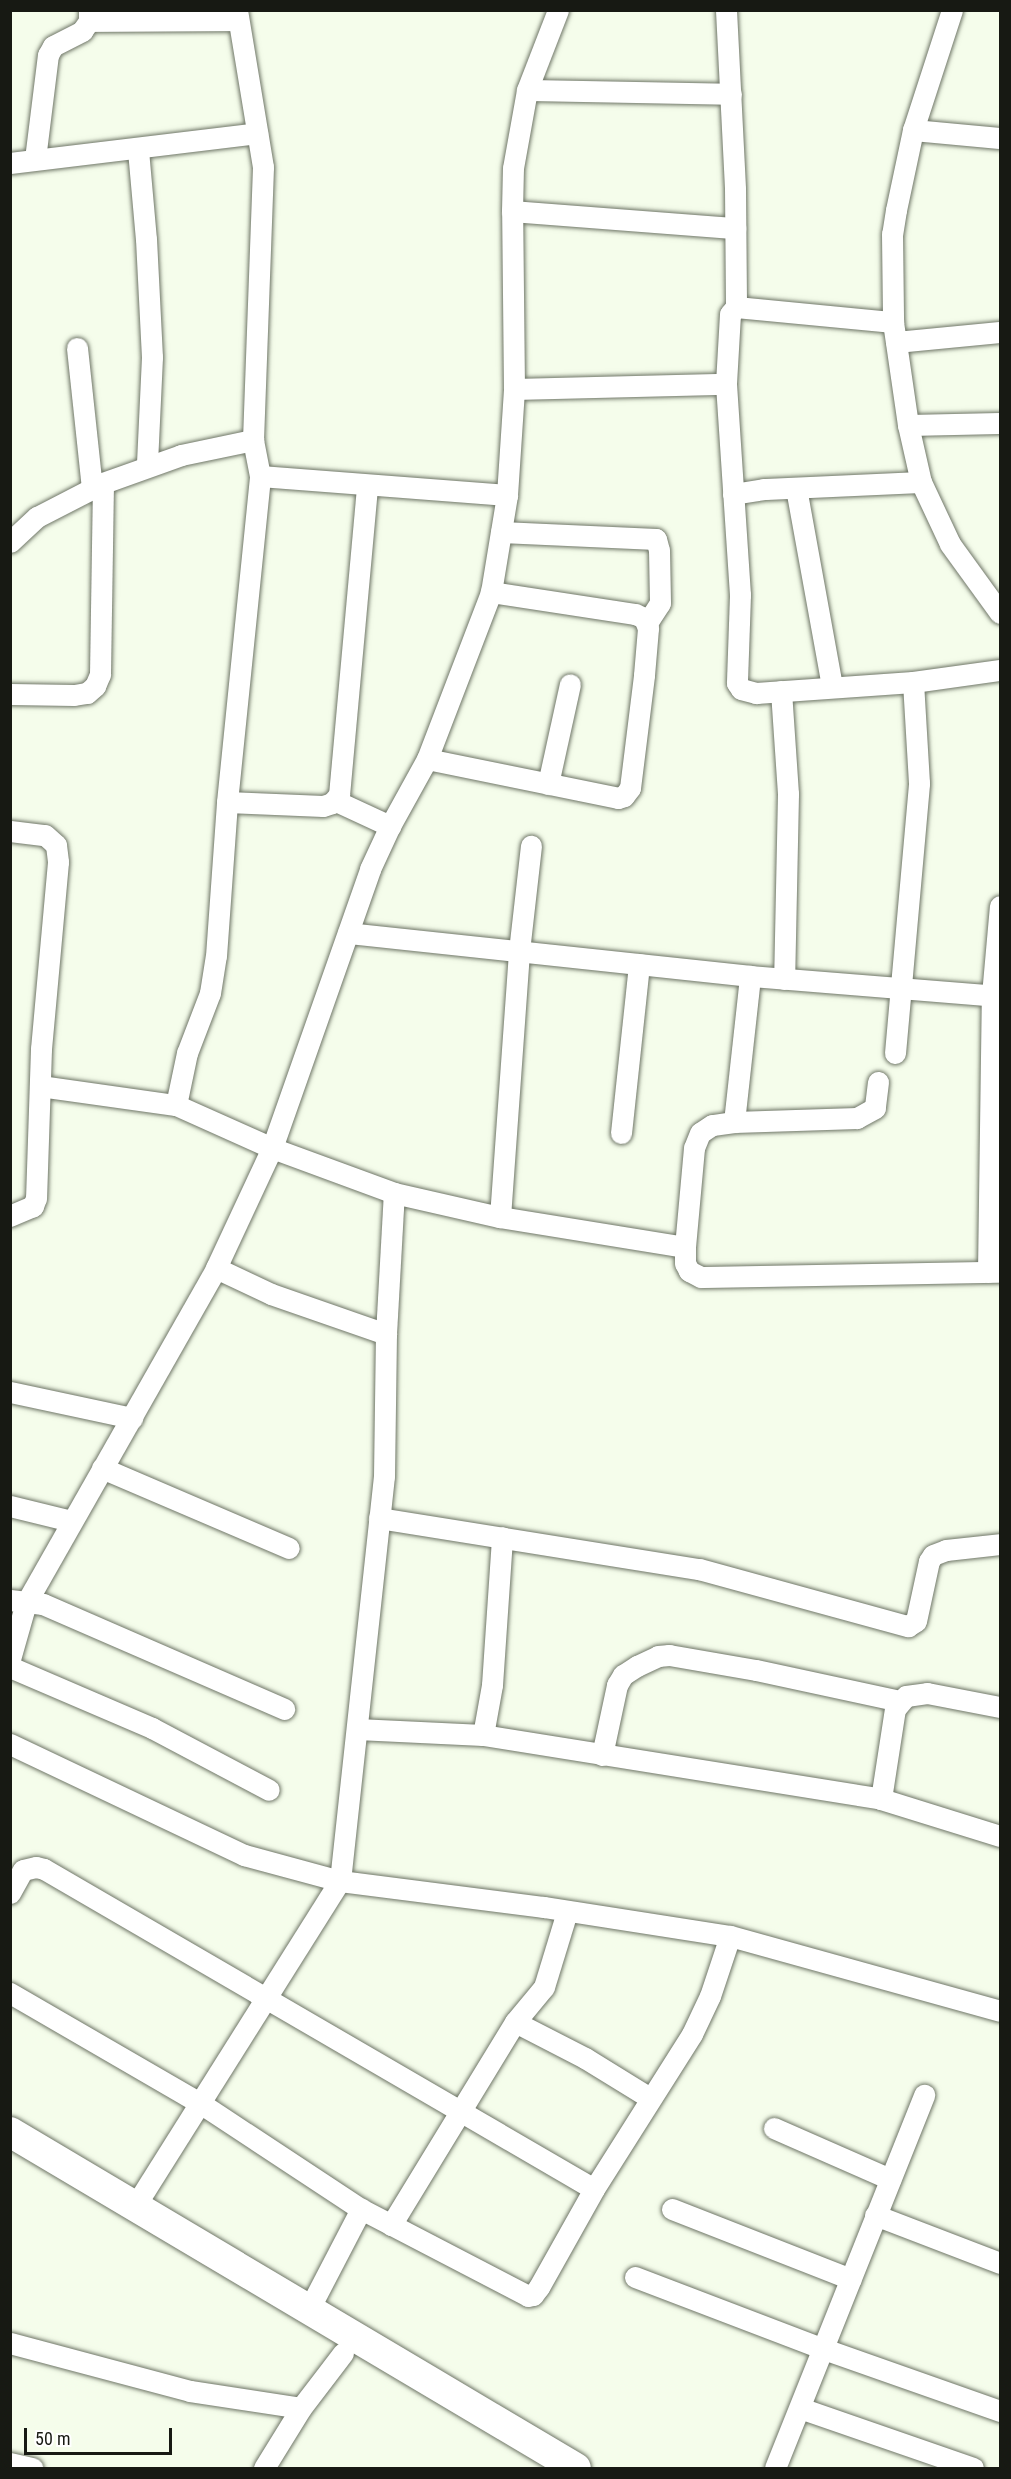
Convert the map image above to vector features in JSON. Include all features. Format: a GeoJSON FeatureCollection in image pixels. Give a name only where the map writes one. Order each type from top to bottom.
{"type":"FeatureCollection","features":[{"type":"Feature","properties":{"kind":"main road"},"geometry":{"type":"LineString","coordinates":[[10,2132],[576,2469]]}},
{"type":"Feature","properties":{"kind":"main road"},"geometry":{"type":"LineString","coordinates":[[10,2156],[536,2469]]}},
{"type":"Feature","properties":{"kind":"street"},"geometry":{"type":"LineString","coordinates":[[10,1659],[18,1601],[71,1521],[132,1418],[216,1268],[272,1148],[348,933],[390,826],[427,759],[491,592],[507,495],[514,389],[513,168],[527,90],[558,10]]}},
{"type":"Feature","properties":{"kind":"street"},"geometry":{"type":"LineString","coordinates":[[726,10],[731,94],[736,307],[730,314],[726,384],[740,595],[737,683],[741,689],[748,692],[781,691],[1000,674]]}},
{"type":"Feature","properties":{"kind":"street"},"geometry":{"type":"LineString","coordinates":[[952,10],[913,130],[892,234],[895,332],[908,425],[921,482],[950,544],[1000,613]]}},
{"type":"Feature","properties":{"kind":"street"},"geometry":{"type":"LineString","coordinates":[[35,159],[48,55],[53,46],[82,32],[89,16],[237,15],[264,166],[253,440],[260,476],[227,802],[216,956],[210,993],[187,1053],[176,1106]]}},
{"type":"Feature","properties":{"kind":"street"},"geometry":{"type":"LineString","coordinates":[[527,90],[731,94]]}},
{"type":"Feature","properties":{"kind":"street"},"geometry":{"type":"LineString","coordinates":[[913,130],[1000,138]]}},
{"type":"Feature","properties":{"kind":"street"},"geometry":{"type":"LineString","coordinates":[[10,163],[138,150],[257,133]]}},
{"type":"Feature","properties":{"kind":"street"},"geometry":{"type":"LineString","coordinates":[[138,150],[146,239],[152,357],[147,465]]}},
{"type":"Feature","properties":{"kind":"street"},"geometry":{"type":"LineString","coordinates":[[512,211],[735,228]]}},
{"type":"Feature","properties":{"kind":"street"},"geometry":{"type":"LineString","coordinates":[[736,307],[895,332],[1000,332]]}},
{"type":"Feature","properties":{"kind":"street"},"geometry":{"type":"LineString","coordinates":[[10,694],[74,695],[87,693],[95,686],[99,674],[97,485],[77,348]]}},
{"type":"Feature","properties":{"kind":"street"},"geometry":{"type":"LineString","coordinates":[[514,389],[726,384]]}},
{"type":"Feature","properties":{"kind":"street"},"geometry":{"type":"LineString","coordinates":[[908,425],[1000,423]]}},
{"type":"Feature","properties":{"kind":"street"},"geometry":{"type":"LineString","coordinates":[[10,542],[37,518],[97,485],[147,465],[253,440]]}},
{"type":"Feature","properties":{"kind":"street"},"geometry":{"type":"LineString","coordinates":[[260,476],[507,495]]}},
{"type":"Feature","properties":{"kind":"street"},"geometry":{"type":"LineString","coordinates":[[733,494],[796,488],[921,482]]}},
{"type":"Feature","properties":{"kind":"street"},"geometry":{"type":"LineString","coordinates":[[227,802],[323,806],[336,801],[339,795],[367,485]]}},
{"type":"Feature","properties":{"kind":"street"},"geometry":{"type":"LineString","coordinates":[[796,488],[832,686]]}},
{"type":"Feature","properties":{"kind":"street"},"geometry":{"type":"LineString","coordinates":[[427,759],[618,798],[628,793],[644,675],[647,623],[660,603],[659,550],[656,539],[501,532]]}},
{"type":"Feature","properties":{"kind":"street"},"geometry":{"type":"LineString","coordinates":[[491,592],[635,614],[640,615],[647,623]]}},
{"type":"Feature","properties":{"kind":"street"},"geometry":{"type":"LineString","coordinates":[[895,1053],[919,783],[913,682]]}},
{"type":"Feature","properties":{"kind":"street"},"geometry":{"type":"LineString","coordinates":[[548,784],[570,684]]}},
{"type":"Feature","properties":{"kind":"street"},"geometry":{"type":"LineString","coordinates":[[781,691],[788,794],[784,980]]}},
{"type":"Feature","properties":{"kind":"street"},"geometry":{"type":"LineString","coordinates":[[336,801],[390,826]]}},
{"type":"Feature","properties":{"kind":"street"},"geometry":{"type":"LineString","coordinates":[[10,831],[45,835],[56,845],[58,862],[40,1086],[36,1198],[33,1206],[10,1216]]}},
{"type":"Feature","properties":{"kind":"street"},"geometry":{"type":"LineString","coordinates":[[500,1217],[519,951],[531,846]]}},
{"type":"Feature","properties":{"kind":"street"},"geometry":{"type":"LineString","coordinates":[[878,1082],[875,1108],[857,1118],[734,1122],[705,1128],[696,1139],[684,1247],[685,1263],[689,1271],[701,1277],[994,1272],[996,996],[1000,906]]}},
{"type":"Feature","properties":{"kind":"street"},"geometry":{"type":"LineString","coordinates":[[348,933],[784,980],[996,996]]}},
{"type":"Feature","properties":{"kind":"street"},"geometry":{"type":"LineString","coordinates":[[621,1133],[639,964]]}},
{"type":"Feature","properties":{"kind":"street"},"geometry":{"type":"LineString","coordinates":[[734,1122],[750,976]]}},
{"type":"Feature","properties":{"kind":"street"},"geometry":{"type":"LineString","coordinates":[[40,1086],[176,1106],[272,1148],[394,1193],[500,1217],[684,1247]]}},
{"type":"Feature","properties":{"kind":"street"},"geometry":{"type":"LineString","coordinates":[[135,2206],[340,1881],[384,1476],[386,1334],[394,1193]]}},
{"type":"Feature","properties":{"kind":"street"},"geometry":{"type":"LineString","coordinates":[[216,1268],[271,1294],[386,1334]]}},
{"type":"Feature","properties":{"kind":"street"},"geometry":{"type":"LineString","coordinates":[[10,1392],[132,1418]]}},
{"type":"Feature","properties":{"kind":"street"},"geometry":{"type":"LineString","coordinates":[[102,1468],[289,1548]]}},
{"type":"Feature","properties":{"kind":"street"},"geometry":{"type":"LineString","coordinates":[[10,1506],[71,1521]]}},
{"type":"Feature","properties":{"kind":"street"},"geometry":{"type":"LineString","coordinates":[[379,1518],[699,1569],[908,1626],[916,1621],[929,1561],[933,1555],[946,1550],[1000,1544]]}},
{"type":"Feature","properties":{"kind":"street"},"geometry":{"type":"LineString","coordinates":[[483,1736],[492,1685],[502,1537]]}},
{"type":"Feature","properties":{"kind":"street"},"geometry":{"type":"LineString","coordinates":[[18,1601],[52,1607],[284,1708]]}},
{"type":"Feature","properties":{"kind":"street"},"geometry":{"type":"LineString","coordinates":[[602,1755],[617,1685],[623,1676],[636,1666],[658,1656],[669,1655],[756,1670],[899,1701],[914,1693],[927,1693],[1000,1707]]}},
{"type":"Feature","properties":{"kind":"street"},"geometry":{"type":"LineString","coordinates":[[10,1667],[152,1728],[269,1790]]}},
{"type":"Feature","properties":{"kind":"street"},"geometry":{"type":"LineString","coordinates":[[880,1799],[893,1722],[899,1701]]}},
{"type":"Feature","properties":{"kind":"street"},"geometry":{"type":"LineString","coordinates":[[357,1729],[483,1736],[880,1799],[1000,1836]]}},
{"type":"Feature","properties":{"kind":"street"},"geometry":{"type":"LineString","coordinates":[[10,1744],[244,1855],[340,1881],[544,1906],[567,1912],[730,1936],[1000,2011]]}},
{"type":"Feature","properties":{"kind":"street"},"geometry":{"type":"LineString","coordinates":[[10,1893],[23,1870],[36,1867],[44,1869],[594,2189]]}},
{"type":"Feature","properties":{"kind":"street"},"geometry":{"type":"LineString","coordinates":[[391,2225],[515,2022],[544,1987],[567,1912]]}},
{"type":"Feature","properties":{"kind":"street"},"geometry":{"type":"LineString","coordinates":[[10,1993],[200,2103],[362,2209],[528,2296],[539,2287],[594,2189],[692,2034],[710,1996],[730,1936]]}},
{"type":"Feature","properties":{"kind":"street"},"geometry":{"type":"LineString","coordinates":[[515,2022],[585,2058],[650,2098]]}},
{"type":"Feature","properties":{"kind":"street"},"geometry":{"type":"LineString","coordinates":[[775,2469],[924,2096]]}},
{"type":"Feature","properties":{"kind":"street"},"geometry":{"type":"LineString","coordinates":[[774,2128],[890,2179]]}},
{"type":"Feature","properties":{"kind":"street"},"geometry":{"type":"LineString","coordinates":[[309,2309],[362,2209]]}},
{"type":"Feature","properties":{"kind":"street"},"geometry":{"type":"LineString","coordinates":[[672,2209],[850,2279]]}},
{"type":"Feature","properties":{"kind":"street"},"geometry":{"type":"LineString","coordinates":[[875,2215],[1000,2263]]}},
{"type":"Feature","properties":{"kind":"street"},"geometry":{"type":"LineString","coordinates":[[635,2277],[824,2349],[1000,2411]]}},
{"type":"Feature","properties":{"kind":"street"},"geometry":{"type":"LineString","coordinates":[[10,2343],[190,2391],[301,2408]]}},
{"type":"Feature","properties":{"kind":"street"},"geometry":{"type":"LineString","coordinates":[[264,2469],[301,2408],[343,2353]]}},
{"type":"Feature","properties":{"kind":"street"},"geometry":{"type":"LineString","coordinates":[[800,2408],[973,2469]]}},
{"type":"Feature","properties":{"kind":"street"},"geometry":{"type":"LineString","coordinates":[[10,2463],[32,2469]]}}]}
